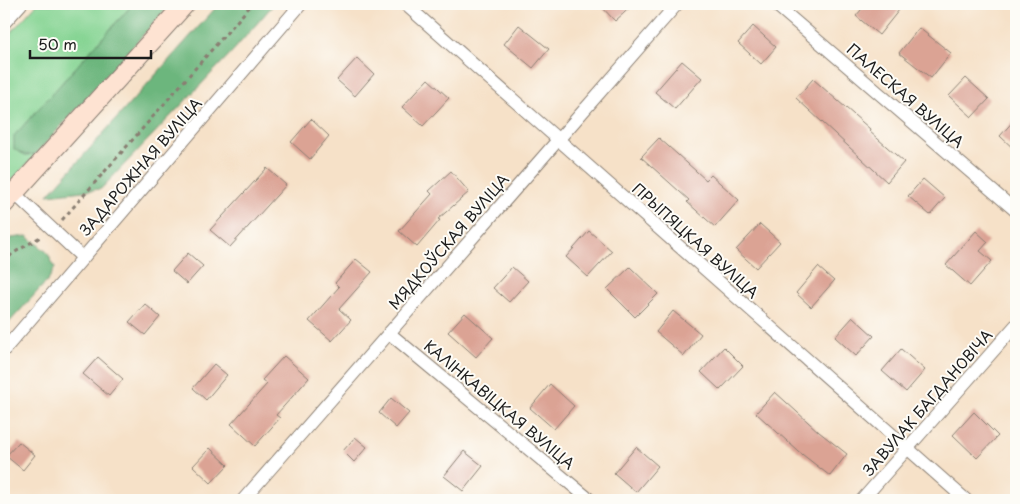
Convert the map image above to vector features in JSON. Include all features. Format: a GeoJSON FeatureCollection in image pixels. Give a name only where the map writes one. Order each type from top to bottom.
{"type":"FeatureCollection","features":[{"type":"Feature","properties":{"kind":"main road"},"geometry":{"type":"LineString","coordinates":[[9,198],[185,4]]}},
{"type":"Feature","properties":{"kind":"street","name":"ЗАДАРОЖНАЯ ВУЛІЦА"},"geometry":{"type":"LineString","coordinates":[[4,350],[302,4]]}},
{"type":"Feature","properties":{"kind":"street","name":"ПРЫПЯЦКАЯ ВУЛІЦА"},"geometry":{"type":"LineString","coordinates":[[405,4],[966,500]]}},
{"type":"Feature","properties":{"kind":"street","name":"МЯДКОЎСКАЯ ВУЛІЦА"},"geometry":{"type":"LineString","coordinates":[[243,500],[677,4]]}},
{"type":"Feature","properties":{"kind":"street","name":"ПАЛЕСКАЯ ВУЛІЦА"},"geometry":{"type":"LineString","coordinates":[[775,4],[1016,211]]}},
{"type":"Feature","properties":{"kind":"street"},"geometry":{"type":"LineString","coordinates":[[9,198],[53,230],[83,258]]}},
{"type":"Feature","properties":{"kind":"street","name":"ЗАВУЛАК БАГДАНОВІЧА"},"geometry":{"type":"LineString","coordinates":[[862,500],[1016,325]]}},
{"type":"Feature","properties":{"kind":"street","name":"КАЛІНКАВІЦКАЯ ВУЛІЦА"},"geometry":{"type":"LineString","coordinates":[[389,333],[590,500]]}},
{"type":"Feature","properties":{"kind":"path"},"geometry":{"type":"LineString","coordinates":[[4,263],[12,254],[53,230],[252,4]]}},
{"type":"Feature","properties":{"kind":"green space"},"geometry":{"type":"Polygon","coordinates":[[[37,4],[133,4],[14,136],[25,155],[36,154],[4,189],[4,40],[37,4]]]}},
{"type":"Feature","properties":{"kind":"green space"},"geometry":{"type":"Polygon","coordinates":[[[133,4],[171,4],[36,154],[25,155],[14,149],[14,136],[133,4]]]}},
{"type":"Feature","properties":{"kind":"green space"},"geometry":{"type":"Polygon","coordinates":[[[219,4],[274,4],[233,51],[101,189],[48,195],[219,4]]]}},
{"type":"Feature","properties":{"kind":"green space"},"geometry":{"type":"Polygon","coordinates":[[[27,236],[47,252],[55,268],[48,280],[4,328],[4,247],[11,238],[27,236]]]}},
{"type":"Feature","properties":{"kind":"building"},"geometry":{"type":"Polygon","coordinates":[[[599,4],[634,4],[615,21],[599,4]]]}},
{"type":"Feature","properties":{"kind":"building"},"geometry":{"type":"Polygon","coordinates":[[[866,4],[891,4],[899,10],[879,35],[856,16],[866,4]]]}},
{"type":"Feature","properties":{"kind":"building"},"geometry":{"type":"Polygon","coordinates":[[[519,25],[549,49],[533,68],[504,44],[519,25]]]}},
{"type":"Feature","properties":{"kind":"building"},"geometry":{"type":"Polygon","coordinates":[[[753,26],[776,47],[761,64],[738,43],[753,26]]]}},
{"type":"Feature","properties":{"kind":"building"},"geometry":{"type":"Polygon","coordinates":[[[919,28],[951,53],[931,78],[899,53],[919,28]]]}},
{"type":"Feature","properties":{"kind":"building"},"geometry":{"type":"Polygon","coordinates":[[[357,58],[374,74],[355,96],[337,80],[357,58]]]}},
{"type":"Feature","properties":{"kind":"building"},"geometry":{"type":"Polygon","coordinates":[[[682,61],[702,78],[675,109],[655,92],[682,61]]]}},
{"type":"Feature","properties":{"kind":"building"},"geometry":{"type":"Polygon","coordinates":[[[966,78],[989,99],[972,117],[949,96],[966,78]]]}},
{"type":"Feature","properties":{"kind":"building"},"geometry":{"type":"Polygon","coordinates":[[[428,79],[449,98],[423,126],[402,107],[428,79]]]}},
{"type":"Feature","properties":{"kind":"building"},"geometry":{"type":"Polygon","coordinates":[[[813,79],[904,162],[887,182],[796,98],[813,79]]]}},
{"type":"Feature","properties":{"kind":"building"},"geometry":{"type":"Polygon","coordinates":[[[1016,118],[1016,151],[1000,136],[1016,118]]]}},
{"type":"Feature","properties":{"kind":"building"},"geometry":{"type":"Polygon","coordinates":[[[311,119],[329,136],[310,159],[291,142],[311,119]]]}},
{"type":"Feature","properties":{"kind":"building"},"geometry":{"type":"Polygon","coordinates":[[[659,138],[706,180],[711,175],[739,200],[715,227],[687,202],[689,200],[641,157],[659,138]]]}},
{"type":"Feature","properties":{"kind":"building"},"geometry":{"type":"Polygon","coordinates":[[[267,168],[286,185],[230,247],[210,230],[267,168]]]}},
{"type":"Feature","properties":{"kind":"building"},"geometry":{"type":"Polygon","coordinates":[[[451,171],[469,192],[438,219],[440,220],[417,247],[399,231],[432,194],[429,191],[451,171]]]}},
{"type":"Feature","properties":{"kind":"building"},"geometry":{"type":"Polygon","coordinates":[[[923,179],[945,198],[930,215],[908,196],[923,179]]]}},
{"type":"Feature","properties":{"kind":"building"},"geometry":{"type":"Polygon","coordinates":[[[760,224],[780,242],[756,268],[736,250],[760,224]]]}},
{"type":"Feature","properties":{"kind":"building"},"geometry":{"type":"Polygon","coordinates":[[[589,231],[612,251],[588,277],[566,257],[589,231]]]}},
{"type":"Feature","properties":{"kind":"building"},"geometry":{"type":"Polygon","coordinates":[[[976,231],[988,242],[980,251],[992,261],[970,286],[946,265],[976,231]]]}},
{"type":"Feature","properties":{"kind":"building"},"geometry":{"type":"Polygon","coordinates":[[[188,253],[203,266],[187,284],[172,271],[188,253]]]}},
{"type":"Feature","properties":{"kind":"building"},"geometry":{"type":"Polygon","coordinates":[[[356,259],[372,272],[339,309],[351,320],[332,341],[309,321],[339,287],[335,283],[356,259]]]}},
{"type":"Feature","properties":{"kind":"building"},"geometry":{"type":"Polygon","coordinates":[[[512,267],[528,281],[509,302],[493,288],[512,267]]]}},
{"type":"Feature","properties":{"kind":"building"},"geometry":{"type":"Polygon","coordinates":[[[630,267],[658,294],[635,317],[607,289],[630,267]]]}},
{"type":"Feature","properties":{"kind":"building"},"geometry":{"type":"Polygon","coordinates":[[[818,267],[834,281],[811,307],[796,293],[818,267]]]}},
{"type":"Feature","properties":{"kind":"building"},"geometry":{"type":"Polygon","coordinates":[[[145,304],[160,317],[145,335],[129,322],[145,304]]]}},
{"type":"Feature","properties":{"kind":"building"},"geometry":{"type":"Polygon","coordinates":[[[673,311],[701,334],[684,356],[656,332],[673,311]]]}},
{"type":"Feature","properties":{"kind":"building"},"geometry":{"type":"Polygon","coordinates":[[[465,313],[493,338],[476,357],[448,332],[465,313]]]}},
{"type":"Feature","properties":{"kind":"building"},"geometry":{"type":"Polygon","coordinates":[[[853,317],[874,336],[856,356],[835,337],[853,317]]]}},
{"type":"Feature","properties":{"kind":"building"},"geometry":{"type":"Polygon","coordinates":[[[724,347],[743,366],[720,390],[701,372],[724,347]]]}},
{"type":"Feature","properties":{"kind":"building"},"geometry":{"type":"Polygon","coordinates":[[[901,349],[925,370],[906,392],[882,371],[901,349]]]}},
{"type":"Feature","properties":{"kind":"building"},"geometry":{"type":"Polygon","coordinates":[[[284,356],[309,378],[276,415],[280,418],[255,446],[231,424],[267,384],[262,380],[284,356]]]}},
{"type":"Feature","properties":{"kind":"building"},"geometry":{"type":"Polygon","coordinates":[[[98,357],[123,379],[109,396],[83,374],[98,357]]]}},
{"type":"Feature","properties":{"kind":"building"},"geometry":{"type":"Polygon","coordinates":[[[214,364],[227,375],[206,400],[193,388],[214,364]]]}},
{"type":"Feature","properties":{"kind":"building"},"geometry":{"type":"Polygon","coordinates":[[[550,384],[574,406],[554,429],[530,408],[550,384]]]}},
{"type":"Feature","properties":{"kind":"building"},"geometry":{"type":"Polygon","coordinates":[[[775,392],[819,432],[847,454],[830,476],[798,451],[756,413],[775,392]]]}},
{"type":"Feature","properties":{"kind":"building"},"geometry":{"type":"Polygon","coordinates":[[[391,398],[409,413],[396,428],[379,413],[391,398]]]}},
{"type":"Feature","properties":{"kind":"building"},"geometry":{"type":"Polygon","coordinates":[[[974,412],[998,436],[977,458],[953,435],[974,412]]]}},
{"type":"Feature","properties":{"kind":"building"},"geometry":{"type":"Polygon","coordinates":[[[355,437],[367,447],[354,462],[343,451],[355,437]]]}},
{"type":"Feature","properties":{"kind":"building"},"geometry":{"type":"Polygon","coordinates":[[[19,442],[35,455],[23,470],[6,456],[19,442]]]}},
{"type":"Feature","properties":{"kind":"building"},"geometry":{"type":"Polygon","coordinates":[[[636,447],[658,466],[636,492],[614,473],[636,447]]]}},
{"type":"Feature","properties":{"kind":"building"},"geometry":{"type":"Polygon","coordinates":[[[210,448],[228,465],[211,483],[193,466],[210,448]]]}},
{"type":"Feature","properties":{"kind":"building"},"geometry":{"type":"Polygon","coordinates":[[[464,451],[483,466],[463,491],[444,476],[464,451]]]}}]}
